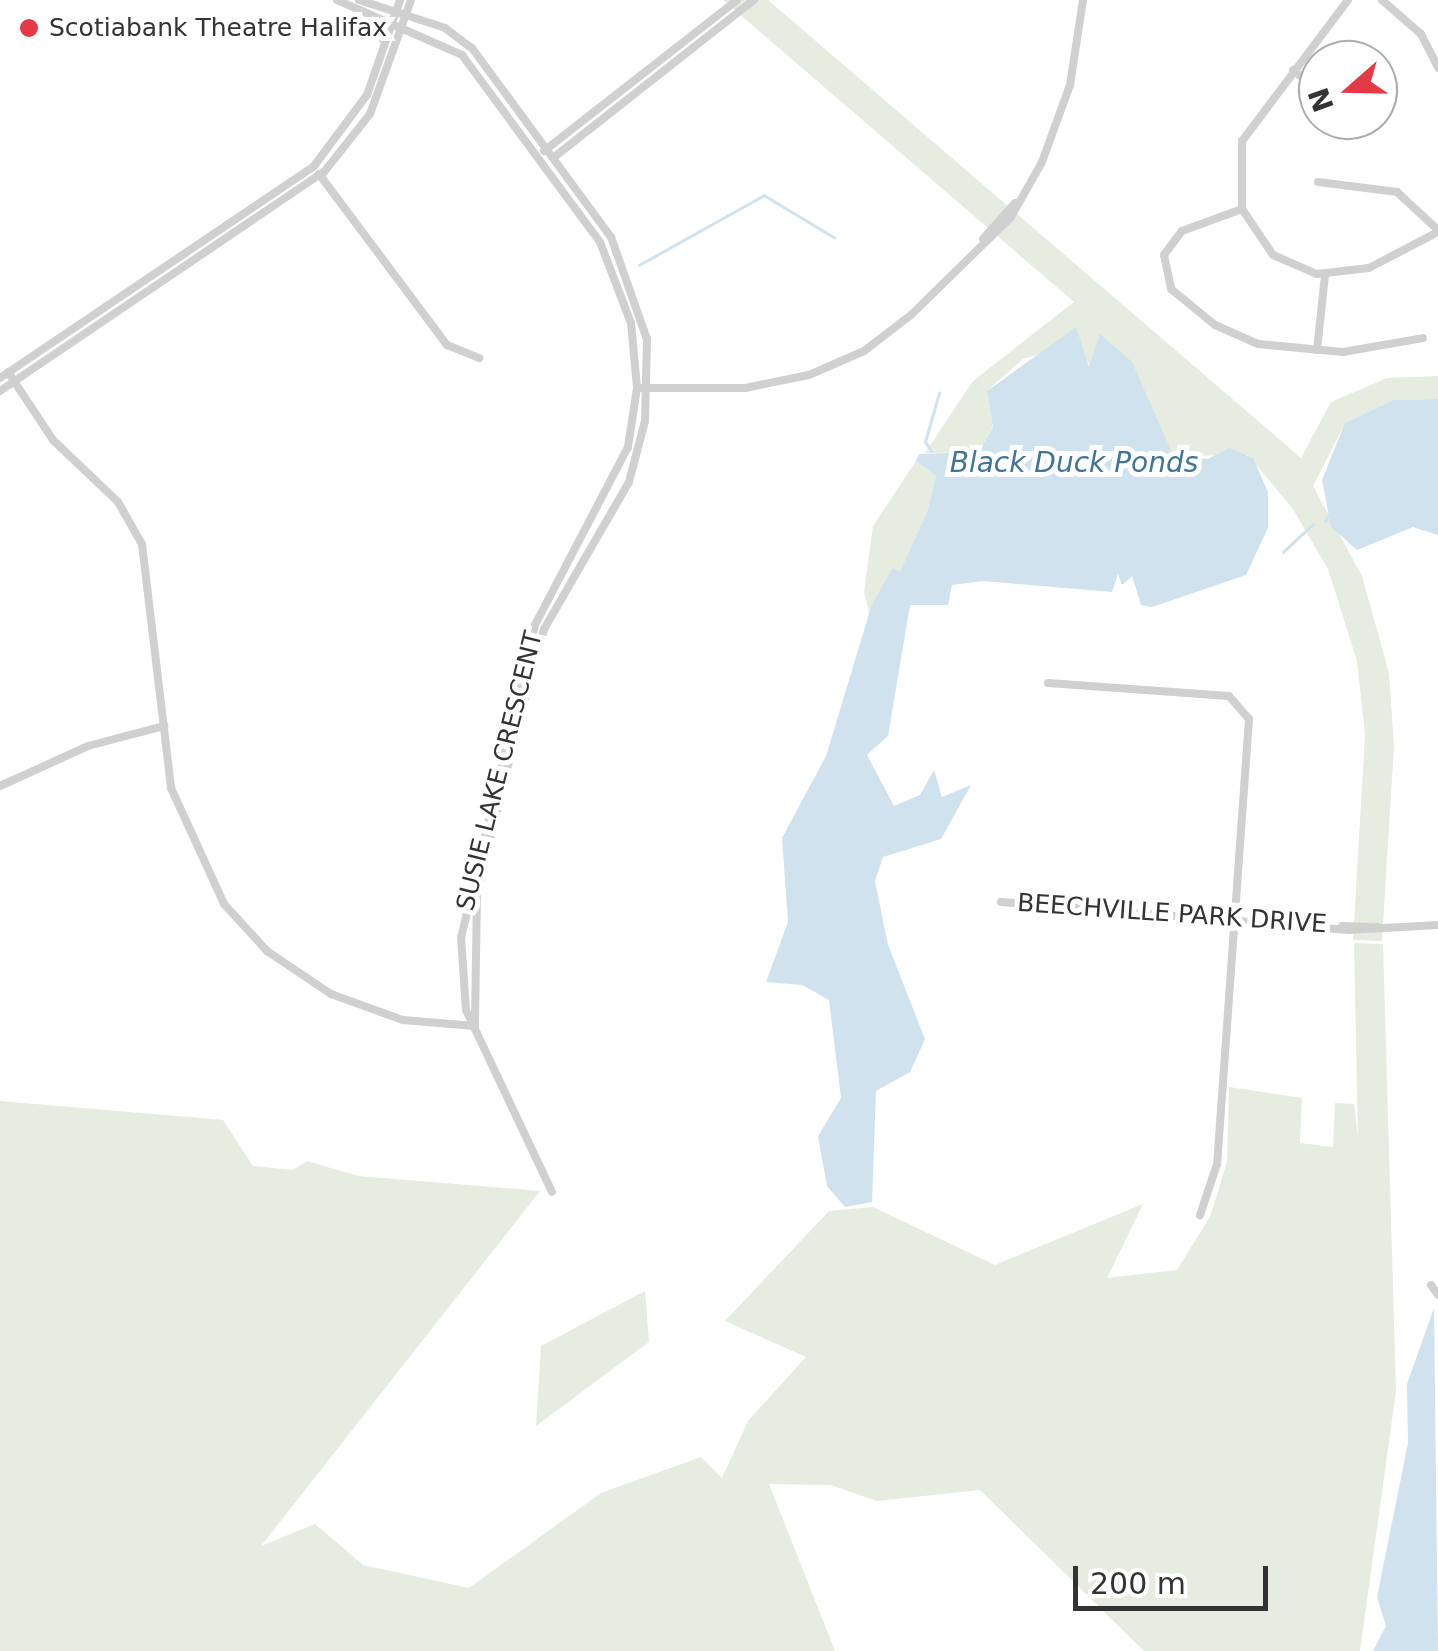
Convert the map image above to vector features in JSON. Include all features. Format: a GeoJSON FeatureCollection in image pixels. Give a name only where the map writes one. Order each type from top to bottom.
{"type":"FeatureCollection","features":[{"type":"Feature","properties":{"kind":"street"},"geometry":{"type":"LineString","coordinates":[[337,0],[394,16]]}},
{"type":"Feature","properties":{"kind":"street"},"geometry":{"type":"LineString","coordinates":[[400,0],[360,107],[314,166],[4,375],[14,382],[138,535],[152,582],[164,726],[191,849],[258,943],[354,1005],[475,1026]]}},
{"type":"Feature","properties":{"kind":"street"},"geometry":{"type":"LineString","coordinates":[[0,392],[320,175],[370,114],[411,0]]}},
{"type":"Feature","properties":{"kind":"street"},"geometry":{"type":"LineString","coordinates":[[538,156],[738,0]]}},
{"type":"Feature","properties":{"kind":"street"},"geometry":{"type":"LineString","coordinates":[[544,164],[754,0]]}},
{"type":"Feature","properties":{"kind":"street"},"geometry":{"type":"LineString","coordinates":[[637,388],[745,388],[842,361],[898,326],[1015,203],[1065,106],[1083,0]]}},
{"type":"Feature","properties":{"kind":"street"},"geometry":{"type":"LineString","coordinates":[[1318,182],[1397,192],[1438,231],[1376,266],[1325,275],[1274,255],[1242,209],[1242,141],[1348,0]]}},
{"type":"Feature","properties":{"kind":"street"},"geometry":{"type":"LineString","coordinates":[[1382,0],[1421,34],[1438,68]]}},
{"type":"Feature","properties":{"kind":"street"},"geometry":{"type":"LineString","coordinates":[[361,5],[385,44]]}},
{"type":"Feature","properties":{"kind":"street","name":"SUSIE LAKE CRESCENT"},"geometry":{"type":"LineString","coordinates":[[394,16],[406,15],[468,44],[554,157],[629,275],[649,389],[628,482],[544,629],[477,894],[475,1026]]}},
{"type":"Feature","properties":{"kind":"street","name":"SUSIE LAKE CRESCENT"},"geometry":{"type":"LineString","coordinates":[[394,16],[403,26],[460,52],[544,164],[612,264],[631,323],[637,388],[618,477],[535,625],[466,892],[461,979],[475,1026],[552,1192]]}},
{"type":"Feature","properties":{"kind":"street"},"geometry":{"type":"LineString","coordinates":[[1293,70],[1298,74]]}},
{"type":"Feature","properties":{"kind":"street"},"geometry":{"type":"LineString","coordinates":[[314,166],[447,345],[480,358]]}},
{"type":"Feature","properties":{"kind":"street"},"geometry":{"type":"LineString","coordinates":[[1242,209],[1175,236],[1163,260],[1168,285],[1236,338],[1317,350],[1423,338]]}},
{"type":"Feature","properties":{"kind":"street"},"geometry":{"type":"LineString","coordinates":[[159,272],[165,282]]}},
{"type":"Feature","properties":{"kind":"street"},"geometry":{"type":"LineString","coordinates":[[1317,350],[1325,275]]}},
{"type":"Feature","properties":{"kind":"street"},"geometry":{"type":"LineString","coordinates":[[1048,683],[1229,696],[1242,706],[1250,723],[1217,1164],[1202,1211],[1192,1204]]}},
{"type":"Feature","properties":{"kind":"street"},"geometry":{"type":"LineString","coordinates":[[0,786],[88,746],[164,726]]}},
{"type":"Feature","properties":{"kind":"street","name":"BEECHVILLE PARK DRIVE"},"geometry":{"type":"LineString","coordinates":[[1001,902],[1342,926],[1438,925]]}},
{"type":"Feature","properties":{"kind":"street"},"geometry":{"type":"LineString","coordinates":[[1431,1285],[1438,1296]]}},
{"type":"Feature","properties":{"kind":"shaded area"},"geometry":{"type":"Polygon","coordinates":[[[723,0],[768,0],[1301,458],[1331,402],[1387,378],[1438,376],[1438,399],[1393,400],[1345,423],[1313,486],[1362,576],[1389,673],[1394,746],[1382,941],[1353,940],[1365,735],[1357,661],[1328,569],[1293,509],[1248,455],[1173,456],[1131,363],[1106,343],[1090,368],[1080,343],[1023,359],[987,391],[993,426],[978,452],[925,453],[973,381],[1074,302],[723,0]]]}},
{"type":"Feature","properties":{"kind":"shaded area"},"geometry":{"type":"Polygon","coordinates":[[[916,461],[936,476],[927,512],[900,573],[872,604],[872,623],[864,592],[873,526],[916,461]]]}},
{"type":"Feature","properties":{"kind":"shaded area"},"geometry":{"type":"Polygon","coordinates":[[[1354,943],[1383,944],[1396,1391],[1360,1651],[1144,1651],[980,1490],[877,1501],[831,1485],[769,1484],[835,1651],[0,1651],[0,1101],[223,1120],[253,1166],[293,1170],[307,1161],[358,1176],[540,1191],[261,1546],[315,1524],[363,1565],[469,1588],[601,1493],[701,1457],[722,1478],[748,1421],[806,1357],[725,1321],[829,1211],[873,1207],[995,1265],[1143,1204],[1107,1278],[1177,1270],[1210,1217],[1227,1162],[1229,1087],[1302,1098],[1300,1143],[1333,1147],[1335,1103],[1354,1104],[1358,1137],[1354,943]]]}},
{"type":"Feature","properties":{"kind":"shaded area"},"geometry":{"type":"Polygon","coordinates":[[[645,1291],[649,1342],[536,1426],[541,1346],[645,1291]]]}},
{"type":"Feature","properties":{"kind":"water","name":"Black Duck Ponds"},"geometry":{"type":"Polygon","coordinates":[[[1076,327],[1089,367],[1100,334],[1132,362],[1173,455],[1208,459],[1229,448],[1253,458],[1268,492],[1268,528],[1246,575],[1152,607],[1141,605],[1132,576],[1122,585],[1118,574],[1112,592],[983,581],[952,585],[948,605],[910,605],[888,736],[867,755],[894,806],[920,795],[934,770],[942,797],[971,785],[941,839],[883,857],[875,881],[888,945],[925,1039],[910,1072],[876,1091],[872,1202],[845,1207],[827,1186],[818,1136],[841,1098],[829,1000],[802,985],[766,982],[788,922],[782,838],[826,756],[872,604],[893,568],[900,572],[927,512],[936,476],[916,461],[919,454],[978,452],[993,427],[987,391],[1076,327]]]}},
{"type":"Feature","properties":{"kind":"water"},"geometry":{"type":"Polygon","coordinates":[[[1438,399],[1438,535],[1413,527],[1357,550],[1331,527],[1322,480],[1345,423],[1393,400],[1438,399]]]}},
{"type":"Feature","properties":{"kind":"water"},"geometry":{"type":"Polygon","coordinates":[[[1434,1308],[1438,1651],[1373,1651],[1386,1626],[1377,1597],[1408,1443],[1407,1384],[1434,1308]]]}},
{"type":"Feature","properties":{"kind":"waterway"},"geometry":{"type":"LineString","coordinates":[[639,265],[764,195],[834,237]]}},
{"type":"Feature","properties":{"kind":"waterway"},"geometry":{"type":"LineString","coordinates":[[931,451],[925,442],[939,393]]}},
{"type":"Feature","properties":{"kind":"waterway"},"geometry":{"type":"LineString","coordinates":[[1325,522],[1329,515]]}},
{"type":"Feature","properties":{"kind":"waterway"},"geometry":{"type":"LineString","coordinates":[[1283,552],[1313,524]]}},
{"type":"Feature","properties":{"kind":"place","name":"Scotiabank Theatre Halifax"},"geometry":{"type":"Point","coordinates":[29,28]}}]}
